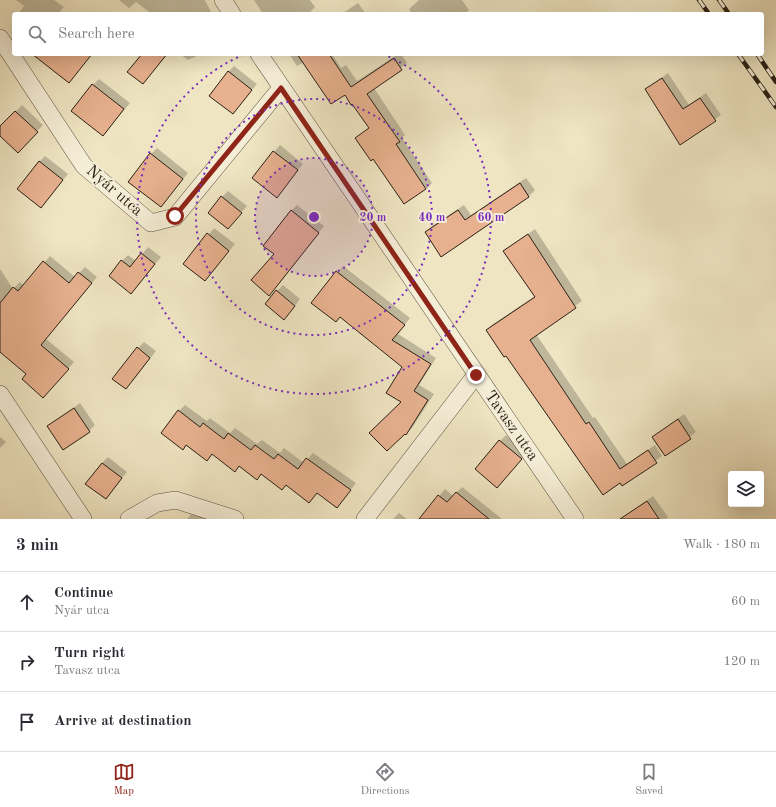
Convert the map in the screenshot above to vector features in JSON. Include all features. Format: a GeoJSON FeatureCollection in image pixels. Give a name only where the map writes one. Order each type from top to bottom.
{"type":"FeatureCollection","features":[{"type":"Feature","properties":{"kind":"street"},"geometry":{"type":"LineString","coordinates":[[223,0],[231,12]]}},
{"type":"Feature","properties":{"kind":"street","name":"Nyár utca"},"geometry":{"type":"LineString","coordinates":[[0,38],[84,166],[151,223],[175,216],[281,88]]}},
{"type":"Feature","properties":{"kind":"street","name":"Tavasz utca"},"geometry":{"type":"LineString","coordinates":[[260,56],[476,375],[576,519]]}},
{"type":"Feature","properties":{"kind":"street"},"geometry":{"type":"LineString","coordinates":[[365,519],[476,375]]}},
{"type":"Feature","properties":{"kind":"street"},"geometry":{"type":"LineString","coordinates":[[0,394],[83,519]]}},
{"type":"Feature","properties":{"kind":"street"},"geometry":{"type":"LineString","coordinates":[[129,519],[157,503],[176,500],[235,519]]}},
{"type":"Feature","properties":{"kind":"building"},"geometry":{"type":"Polygon","coordinates":[[[35,56],[90,56],[69,83],[35,56]]]}},
{"type":"Feature","properties":{"kind":"building"},"geometry":{"type":"Polygon","coordinates":[[[140,56],[165,56],[143,84],[127,72],[140,56]]]}},
{"type":"Feature","properties":{"kind":"building"},"geometry":{"type":"Polygon","coordinates":[[[298,56],[330,56],[351,87],[394,58],[402,70],[367,94],[400,142],[396,144],[426,189],[404,204],[373,159],[371,161],[355,138],[369,128],[352,104],[351,105],[345,95],[331,104],[298,56]]]}},
{"type":"Feature","properties":{"kind":"building"},"geometry":{"type":"Polygon","coordinates":[[[228,71],[252,90],[233,114],[209,96],[228,71]]]}},
{"type":"Feature","properties":{"kind":"building"},"geometry":{"type":"Polygon","coordinates":[[[662,78],[683,109],[700,98],[716,121],[680,145],[645,89],[662,78]]]}},
{"type":"Feature","properties":{"kind":"building"},"geometry":{"type":"Polygon","coordinates":[[[92,84],[124,109],[103,136],[71,111],[92,84]]]}},
{"type":"Feature","properties":{"kind":"building"},"geometry":{"type":"Polygon","coordinates":[[[15,111],[38,132],[18,153],[0,136],[0,126],[15,111]]]}},
{"type":"Feature","properties":{"kind":"building"},"geometry":{"type":"Polygon","coordinates":[[[273,151],[298,170],[277,198],[252,178],[273,151]]]}},
{"type":"Feature","properties":{"kind":"building"},"geometry":{"type":"Polygon","coordinates":[[[150,153],[183,179],[161,207],[128,182],[150,153]]]}},
{"type":"Feature","properties":{"kind":"building"},"geometry":{"type":"Polygon","coordinates":[[[39,161],[63,180],[41,208],[17,189],[39,161]]]}},
{"type":"Feature","properties":{"kind":"building"},"geometry":{"type":"Polygon","coordinates":[[[520,183],[529,197],[441,257],[425,232],[458,210],[465,220],[520,183]]]}},
{"type":"Feature","properties":{"kind":"building"},"geometry":{"type":"Polygon","coordinates":[[[221,196],[242,213],[228,229],[208,213],[221,196]]]}},
{"type":"Feature","properties":{"kind":"building"},"geometry":{"type":"Polygon","coordinates":[[[291,210],[319,233],[269,296],[251,280],[274,254],[263,246],[291,210]]]}},
{"type":"Feature","properties":{"kind":"building"},"geometry":{"type":"Polygon","coordinates":[[[207,233],[229,251],[205,281],[183,264],[207,233]]]}},
{"type":"Feature","properties":{"kind":"building"},"geometry":{"type":"Polygon","coordinates":[[[528,234],[576,308],[530,340],[586,424],[589,422],[620,469],[648,450],[657,463],[622,486],[620,483],[603,495],[506,356],[504,357],[486,330],[535,297],[503,251],[528,234]]]}},
{"type":"Feature","properties":{"kind":"building"},"geometry":{"type":"Polygon","coordinates":[[[141,253],[155,264],[131,294],[109,276],[121,260],[130,267],[141,253]]]}},
{"type":"Feature","properties":{"kind":"building"},"geometry":{"type":"Polygon","coordinates":[[[43,261],[69,283],[78,272],[92,283],[41,345],[69,369],[43,398],[22,379],[26,374],[0,352],[0,303],[13,287],[18,291],[43,261]]]}},
{"type":"Feature","properties":{"kind":"building"},"geometry":{"type":"Polygon","coordinates":[[[336,271],[405,325],[392,340],[431,364],[414,391],[428,400],[406,435],[405,434],[387,451],[369,433],[401,402],[386,393],[402,367],[340,317],[336,322],[311,303],[336,271]]]}},
{"type":"Feature","properties":{"kind":"building"},"geometry":{"type":"Polygon","coordinates":[[[276,290],[295,306],[284,320],[265,304],[276,290]]]}},
{"type":"Feature","properties":{"kind":"building"},"geometry":{"type":"Polygon","coordinates":[[[137,347],[150,358],[126,389],[112,379],[137,347]]]}},
{"type":"Feature","properties":{"kind":"building"},"geometry":{"type":"Polygon","coordinates":[[[74,408],[90,432],[63,450],[47,426],[74,408]]]}},
{"type":"Feature","properties":{"kind":"building"},"geometry":{"type":"Polygon","coordinates":[[[178,410],[200,427],[203,423],[224,439],[228,433],[251,450],[255,445],[274,459],[278,454],[298,469],[306,458],[351,490],[337,508],[317,493],[309,503],[286,485],[282,490],[261,474],[257,480],[239,466],[235,472],[212,454],[207,461],[186,445],[183,450],[161,433],[178,410]]]}},
{"type":"Feature","properties":{"kind":"building"},"geometry":{"type":"Polygon","coordinates":[[[678,419],[691,439],[665,456],[652,437],[678,419]]]}},
{"type":"Feature","properties":{"kind":"building"},"geometry":{"type":"Polygon","coordinates":[[[499,440],[522,459],[497,488],[475,469],[499,440]]]}},
{"type":"Feature","properties":{"kind":"building"},"geometry":{"type":"Polygon","coordinates":[[[102,463],[122,478],[106,499],[85,484],[102,463]]]}},
{"type":"Feature","properties":{"kind":"building"},"geometry":{"type":"Polygon","coordinates":[[[456,492],[489,519],[419,519],[438,495],[447,502],[456,492]]]}},
{"type":"Feature","properties":{"kind":"building"},"geometry":{"type":"Polygon","coordinates":[[[647,501],[659,519],[620,519],[647,501]]]}},
{"type":"Feature","properties":{"kind":"railway"},"geometry":{"type":"LineString","coordinates":[[699,0],[708,12]]}},
{"type":"Feature","properties":{"kind":"railway"},"geometry":{"type":"LineString","coordinates":[[719,0],[728,12]]}},
{"type":"Feature","properties":{"kind":"railway"},"geometry":{"type":"LineString","coordinates":[[739,56],[776,107]]}},
{"type":"Feature","properties":{"kind":"railway"},"geometry":{"type":"LineString","coordinates":[[758,56],[776,82]]}},
{"type":"Feature","properties":{"kind":"route"},"geometry":{"type":"LineString","coordinates":[[175,216],[281,88],[476,375]]}}]}
